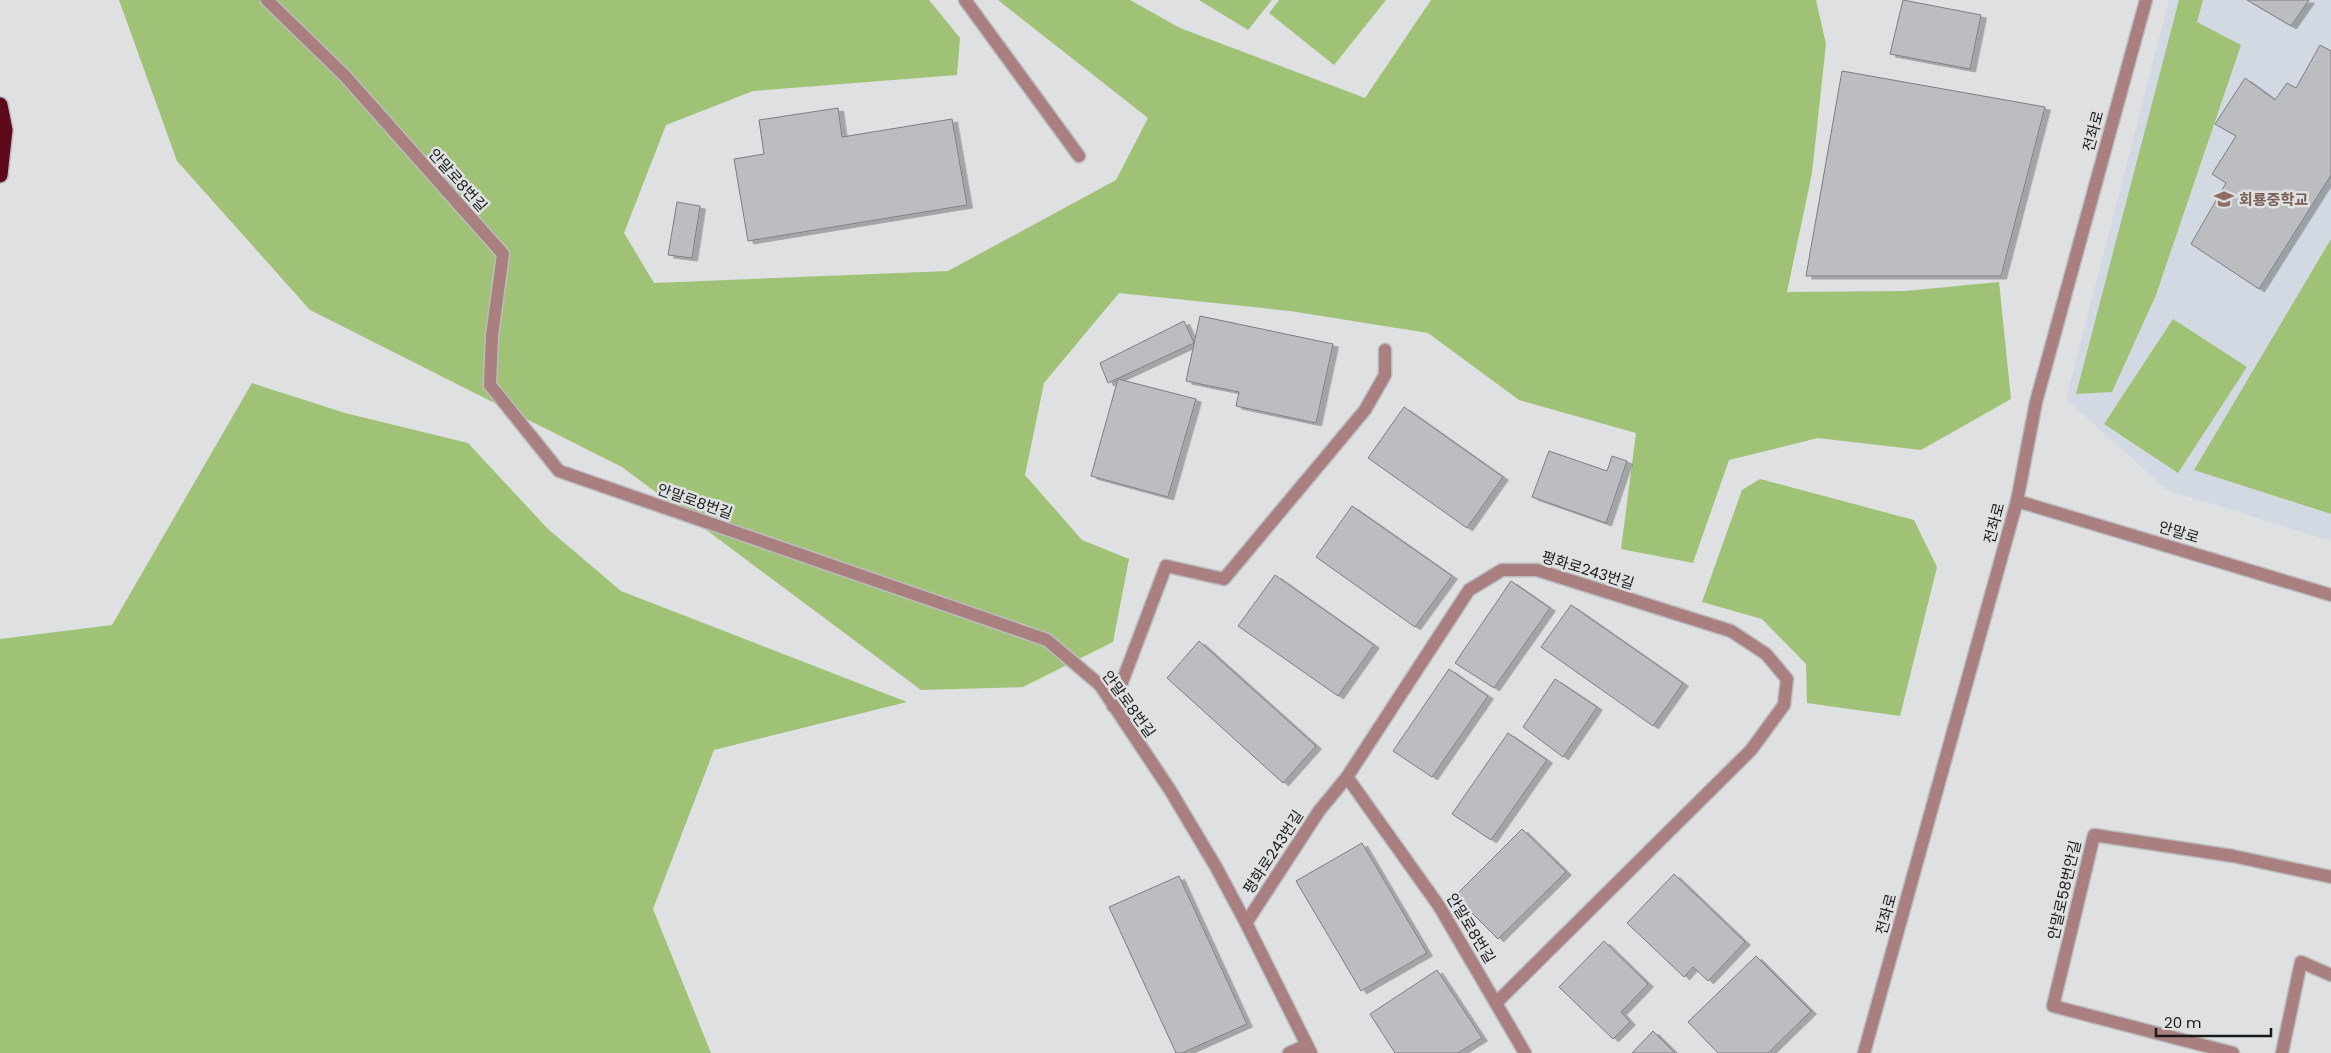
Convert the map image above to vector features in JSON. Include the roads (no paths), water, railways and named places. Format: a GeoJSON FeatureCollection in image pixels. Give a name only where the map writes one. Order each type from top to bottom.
{"type":"FeatureCollection","features":[{"type":"Feature","properties":{"kind":"highway"},"geometry":{"type":"LineString","coordinates":[[0,106],[5,130],[0,174]]}},
{"type":"Feature","properties":{"kind":"street","name":"안말로8번길"},"geometry":{"type":"LineString","coordinates":[[267,0],[344,76],[503,254],[492,336],[490,385],[559,471],[1047,640],[1100,685],[1170,790],[1216,867],[1246,923]]}},
{"type":"Feature","properties":{"kind":"street"},"geometry":{"type":"LineString","coordinates":[[965,0],[1079,156]]}},
{"type":"Feature","properties":{"kind":"street","name":"전좌로"},"geometry":{"type":"LineString","coordinates":[[1864,1053],[2017,501],[2036,402],[2146,0]]}},
{"type":"Feature","properties":{"kind":"street"},"geometry":{"type":"LineString","coordinates":[[1114,706],[1166,566],[1224,579],[1365,410],[1385,374],[1385,350]]}},
{"type":"Feature","properties":{"kind":"street","name":"안말로"},"geometry":{"type":"LineString","coordinates":[[2017,501],[2331,595]]}},
{"type":"Feature","properties":{"kind":"street","name":"평화로243번길"},"geometry":{"type":"LineString","coordinates":[[1246,923],[1319,811],[1347,777],[1469,590],[1502,570],[1537,570],[1731,631],[1766,654],[1787,679],[1784,705],[1751,750],[1496,1003]]}},
{"type":"Feature","properties":{"kind":"street","name":"안말로8번길"},"geometry":{"type":"LineString","coordinates":[[1347,777],[1439,906],[1525,1053]]}},
{"type":"Feature","properties":{"kind":"street","name":"안말로58번안길"},"geometry":{"type":"LineString","coordinates":[[2233,1053],[2053,1006],[2094,834],[2233,856],[2331,876]]}},
{"type":"Feature","properties":{"kind":"street"},"geometry":{"type":"LineString","coordinates":[[1246,923],[1309,1049],[1289,1053]]}},
{"type":"Feature","properties":{"kind":"street"},"geometry":{"type":"LineString","coordinates":[[2282,1053],[2301,962],[2331,975]]}},
{"type":"Feature","properties":{"kind":"place","name":"회룡중학교"},"geometry":{"type":"Point","coordinates":[2224,199]}}]}
